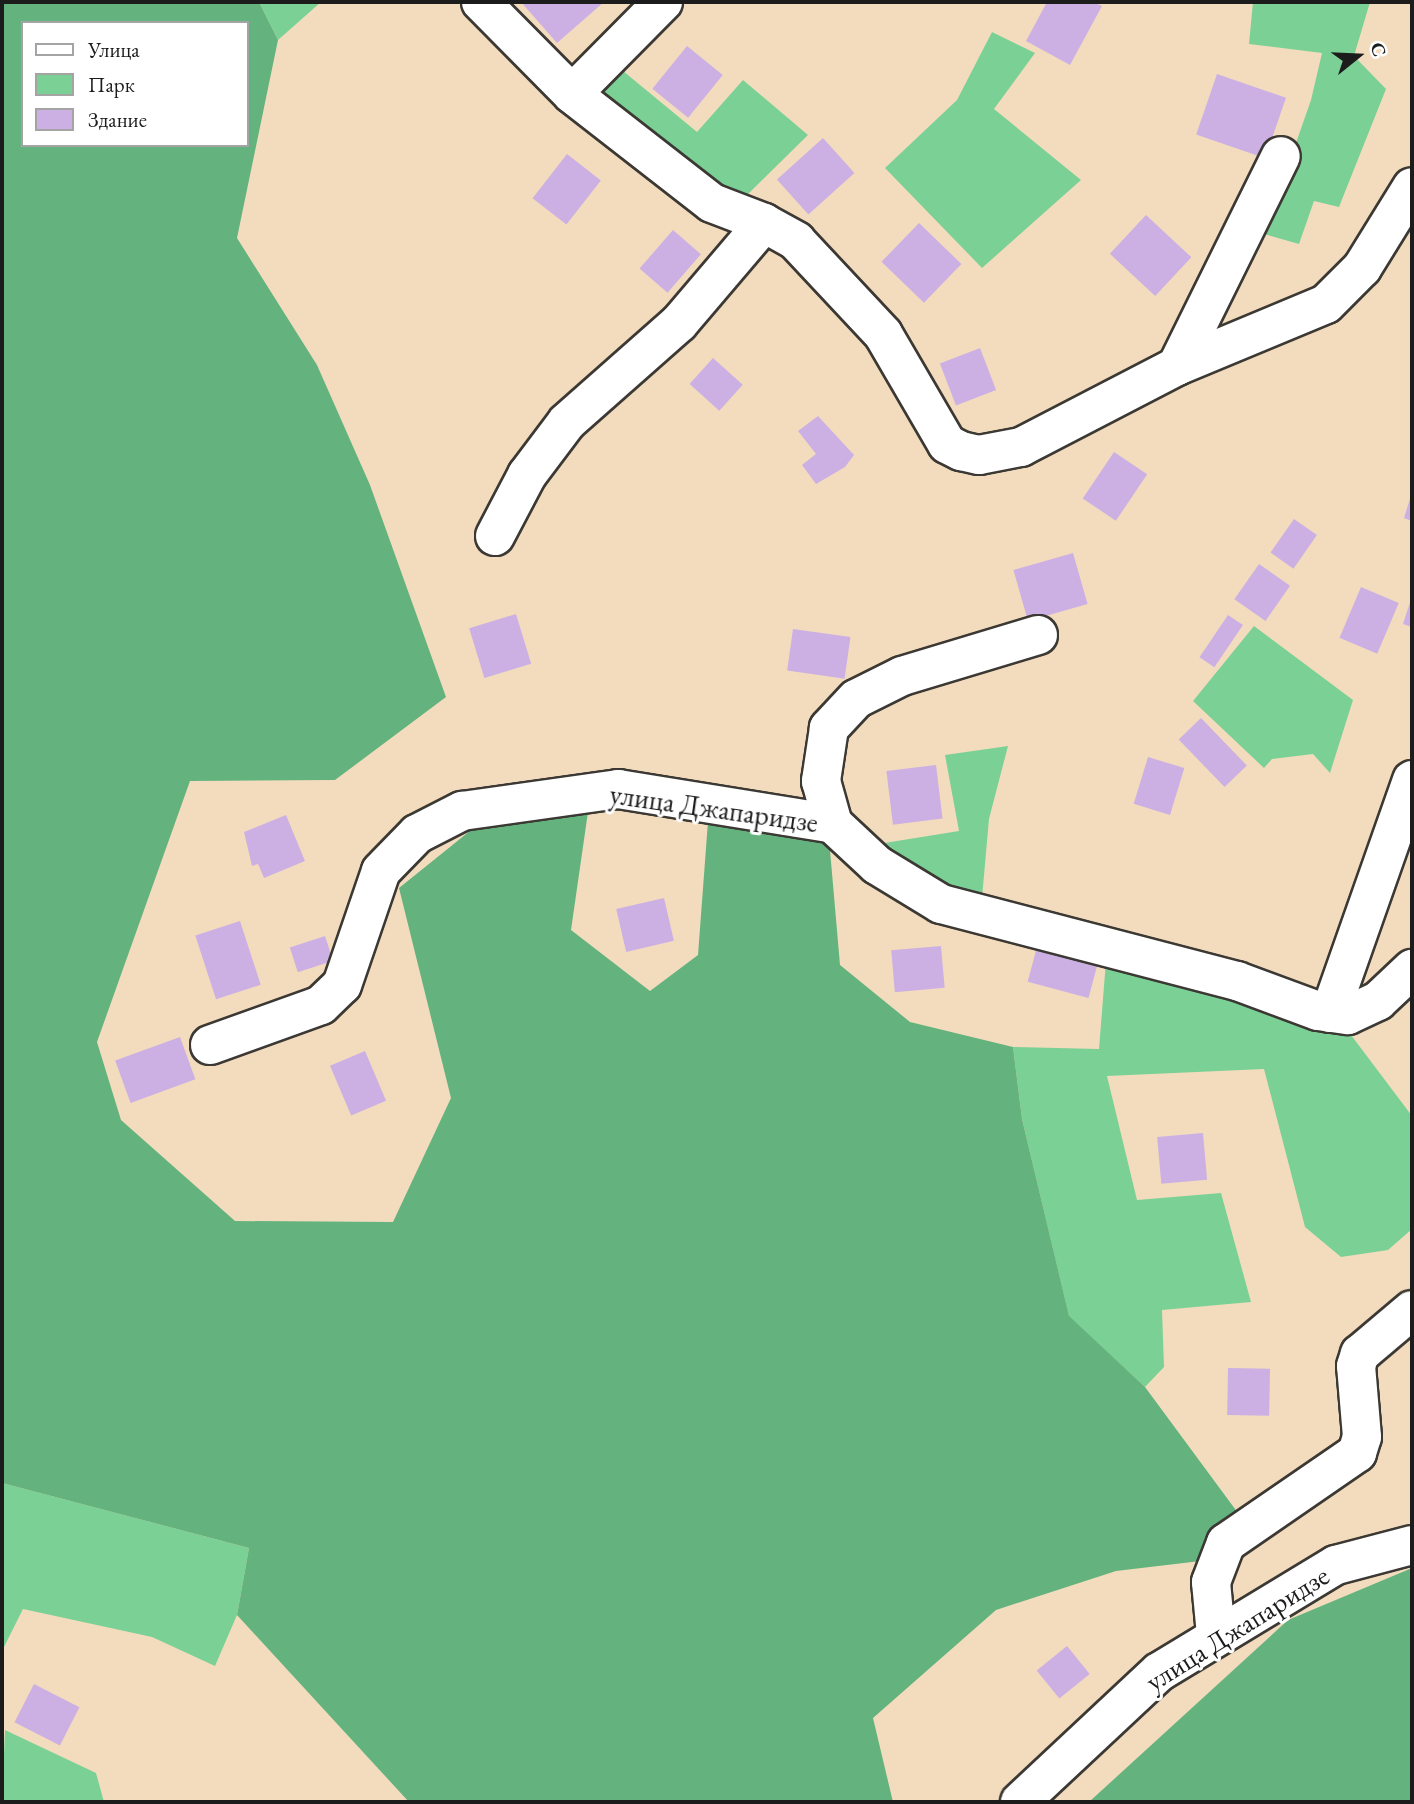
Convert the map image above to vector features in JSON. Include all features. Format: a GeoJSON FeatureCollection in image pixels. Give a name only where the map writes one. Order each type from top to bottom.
{"type":"FeatureCollection","features":[{"type":"Feature","properties":{"kind":"street"},"geometry":{"type":"LineString","coordinates":[[481,2],[572,94],[712,203],[764,223],[796,241],[883,334],[947,444],[979,455],[1021,447],[1177,366],[1326,304],[1362,268],[1412,187]]}},
{"type":"Feature","properties":{"kind":"street"},"geometry":{"type":"LineString","coordinates":[[572,94],[663,2]]}},
{"type":"Feature","properties":{"kind":"street"},"geometry":{"type":"LineString","coordinates":[[1177,366],[1281,156]]}},
{"type":"Feature","properties":{"kind":"street"},"geometry":{"type":"LineString","coordinates":[[495,536],[527,475],[567,422],[679,323],[764,223]]}},
{"type":"Feature","properties":{"kind":"street","name":"улица Джапаридзе"},"geometry":{"type":"LineString","coordinates":[[1038,635],[902,676],[856,699],[829,728],[821,781],[833,824],[877,865],[941,904],[1237,981],[1330,1013],[1348,1015],[1378,1001],[1412,969]]}},
{"type":"Feature","properties":{"kind":"street"},"geometry":{"type":"LineString","coordinates":[[1330,1013],[1412,780]]}},
{"type":"Feature","properties":{"kind":"street","name":"улица Джапаридзе"},"geometry":{"type":"LineString","coordinates":[[209,1045],[321,1005],[342,985],[381,872],[417,834],[462,811],[618,789],[833,824]]}},
{"type":"Feature","properties":{"kind":"street"},"geometry":{"type":"LineString","coordinates":[[1216,1635],[1211,1582],[1226,1543],[1357,1453],[1362,1437],[1356,1366],[1360,1353],[1412,1310]]}},
{"type":"Feature","properties":{"kind":"street","name":"улица Джапаридзе"},"geometry":{"type":"LineString","coordinates":[[1020,1802],[1159,1672],[1216,1635],[1336,1565],[1412,1545]]}},
{"type":"Feature","properties":{"kind":"green space"},"geometry":{"type":"Polygon","coordinates":[[[2,2],[259,2],[278,40],[237,238],[317,365],[370,485],[446,697],[335,780],[190,781],[97,1042],[121,1120],[235,1221],[393,1222],[451,1098],[399,888],[486,818],[588,812],[571,930],[650,991],[698,955],[708,821],[828,827],[840,965],[910,1022],[1013,1047],[1022,1119],[1069,1316],[1145,1387],[1238,1513],[1209,1560],[1116,1571],[996,1610],[873,1718],[893,1802],[409,1802],[237,1615],[249,1548],[2,1483],[2,2]]]}},
{"type":"Feature","properties":{"kind":"green space"},"geometry":{"type":"Polygon","coordinates":[[[259,2],[321,2],[278,40],[259,2]]]}},
{"type":"Feature","properties":{"kind":"green space"},"geometry":{"type":"Polygon","coordinates":[[[1253,2],[1370,2],[1354,56],[1386,89],[1339,207],[1314,201],[1299,244],[1264,234],[1311,100],[1322,53],[1249,44],[1253,2]]]}},
{"type":"Feature","properties":{"kind":"green space"},"geometry":{"type":"Polygon","coordinates":[[[992,32],[1035,53],[994,109],[1081,180],[982,268],[885,168],[957,100],[992,32]]]}},
{"type":"Feature","properties":{"kind":"green space"},"geometry":{"type":"Polygon","coordinates":[[[617,66],[697,132],[743,80],[808,135],[740,202],[591,92],[617,66]]]}},
{"type":"Feature","properties":{"kind":"green space"},"geometry":{"type":"Polygon","coordinates":[[[1254,626],[1353,700],[1330,773],[1313,754],[1272,759],[1264,768],[1193,701],[1254,626]]]}},
{"type":"Feature","properties":{"kind":"green space"},"geometry":{"type":"Polygon","coordinates":[[[1008,746],[989,819],[982,898],[910,878],[878,844],[959,831],[945,755],[1008,746]]]}},
{"type":"Feature","properties":{"kind":"green space"},"geometry":{"type":"Polygon","coordinates":[[[1106,961],[1271,1003],[1351,1035],[1412,1116],[1412,1229],[1388,1250],[1341,1257],[1305,1227],[1264,1069],[1107,1076],[1137,1200],[1221,1193],[1251,1302],[1162,1310],[1164,1367],[1145,1387],[1069,1317],[1022,1119],[1013,1047],[1099,1049],[1106,961]]]}},
{"type":"Feature","properties":{"kind":"green space"},"geometry":{"type":"Polygon","coordinates":[[[2,1483],[249,1548],[237,1615],[215,1666],[152,1637],[23,1609],[2,1651],[2,1483]]]}},
{"type":"Feature","properties":{"kind":"green space"},"geometry":{"type":"Polygon","coordinates":[[[1412,1568],[1412,1802],[1089,1802],[1288,1620],[1412,1568]]]}},
{"type":"Feature","properties":{"kind":"green space"},"geometry":{"type":"Polygon","coordinates":[[[5,1730],[96,1773],[104,1802],[2,1802],[5,1730]]]}},
{"type":"Feature","properties":{"kind":"building"},"geometry":{"type":"Polygon","coordinates":[[[521,2],[604,2],[557,43],[521,2]]]}},
{"type":"Feature","properties":{"kind":"building"},"geometry":{"type":"Polygon","coordinates":[[[1047,2],[1093,2],[1102,6],[1070,65],[1026,41],[1047,2]]]}},
{"type":"Feature","properties":{"kind":"building"},"geometry":{"type":"Polygon","coordinates":[[[687,46],[723,75],[688,118],[652,89],[687,46]]]}},
{"type":"Feature","properties":{"kind":"building"},"geometry":{"type":"Polygon","coordinates":[[[1217,74],[1286,98],[1265,158],[1196,135],[1217,74]]]}},
{"type":"Feature","properties":{"kind":"building"},"geometry":{"type":"Polygon","coordinates":[[[823,138],[854,173],[808,214],[777,179],[823,138]]]}},
{"type":"Feature","properties":{"kind":"building"},"geometry":{"type":"Polygon","coordinates":[[[567,154],[601,180],[566,225],[533,198],[567,154]]]}},
{"type":"Feature","properties":{"kind":"building"},"geometry":{"type":"Polygon","coordinates":[[[1146,215],[1191,257],[1155,296],[1110,254],[1146,215]]]}},
{"type":"Feature","properties":{"kind":"building"},"geometry":{"type":"Polygon","coordinates":[[[919,223],[961,264],[924,303],[881,262],[919,223]]]}},
{"type":"Feature","properties":{"kind":"building"},"geometry":{"type":"Polygon","coordinates":[[[673,230],[701,254],[667,293],[640,268],[673,230]]]}},
{"type":"Feature","properties":{"kind":"building"},"geometry":{"type":"Polygon","coordinates":[[[980,348],[996,390],[956,405],[940,363],[980,348]]]}},
{"type":"Feature","properties":{"kind":"building"},"geometry":{"type":"Polygon","coordinates":[[[713,358],[743,385],[719,411],[690,384],[713,358]]]}},
{"type":"Feature","properties":{"kind":"building"},"geometry":{"type":"Polygon","coordinates":[[[818,416],[854,455],[845,467],[816,484],[802,465],[816,454],[798,431],[818,416]]]}},
{"type":"Feature","properties":{"kind":"building"},"geometry":{"type":"Polygon","coordinates":[[[1114,452],[1147,474],[1116,521],[1083,498],[1114,452]]]}},
{"type":"Feature","properties":{"kind":"building"},"geometry":{"type":"Polygon","coordinates":[[[1412,492],[1412,521],[1404,518],[1412,492]]]}},
{"type":"Feature","properties":{"kind":"building"},"geometry":{"type":"Polygon","coordinates":[[[1294,519],[1317,535],[1293,569],[1270,553],[1294,519]]]}},
{"type":"Feature","properties":{"kind":"building"},"geometry":{"type":"Polygon","coordinates":[[[1073,553],[1088,604],[1028,621],[1013,570],[1073,553]]]}},
{"type":"Feature","properties":{"kind":"building"},"geometry":{"type":"Polygon","coordinates":[[[1259,564],[1290,586],[1265,621],[1234,599],[1259,564]]]}},
{"type":"Feature","properties":{"kind":"building"},"geometry":{"type":"Polygon","coordinates":[[[1361,587],[1399,603],[1377,654],[1340,638],[1361,587]]]}},
{"type":"Feature","properties":{"kind":"building"},"geometry":{"type":"Polygon","coordinates":[[[1412,596],[1412,627],[1403,624],[1412,596]]]}},
{"type":"Feature","properties":{"kind":"building"},"geometry":{"type":"Polygon","coordinates":[[[516,614],[531,664],[484,678],[469,628],[516,614]]]}},
{"type":"Feature","properties":{"kind":"building"},"geometry":{"type":"Polygon","coordinates":[[[1228,615],[1243,625],[1214,667],[1199,657],[1228,615]]]}},
{"type":"Feature","properties":{"kind":"building"},"geometry":{"type":"Polygon","coordinates":[[[793,629],[850,637],[845,679],[787,671],[793,629]]]}},
{"type":"Feature","properties":{"kind":"building"},"geometry":{"type":"Polygon","coordinates":[[[1201,718],[1247,765],[1225,787],[1179,740],[1201,718]]]}},
{"type":"Feature","properties":{"kind":"building"},"geometry":{"type":"Polygon","coordinates":[[[1148,757],[1184,768],[1170,815],[1134,804],[1148,757]]]}},
{"type":"Feature","properties":{"kind":"building"},"geometry":{"type":"Polygon","coordinates":[[[936,765],[943,819],[893,825],[886,771],[936,765]]]}},
{"type":"Feature","properties":{"kind":"building"},"geometry":{"type":"Polygon","coordinates":[[[286,815],[305,861],[264,878],[258,864],[252,866],[244,832],[286,815]]]}},
{"type":"Feature","properties":{"kind":"building"},"geometry":{"type":"Polygon","coordinates":[[[664,898],[674,941],[626,952],[616,909],[664,898]]]}},
{"type":"Feature","properties":{"kind":"building"},"geometry":{"type":"Polygon","coordinates":[[[240,921],[261,985],[216,999],[195,936],[240,921]]]}},
{"type":"Feature","properties":{"kind":"building"},"geometry":{"type":"Polygon","coordinates":[[[325,936],[333,961],[298,972],[290,947],[325,936]]]}},
{"type":"Feature","properties":{"kind":"building"},"geometry":{"type":"Polygon","coordinates":[[[1038,943],[1099,959],[1089,998],[1028,982],[1038,943]]]}},
{"type":"Feature","properties":{"kind":"building"},"geometry":{"type":"Polygon","coordinates":[[[941,946],[945,988],[895,992],[891,950],[941,946]]]}},
{"type":"Feature","properties":{"kind":"building"},"geometry":{"type":"Polygon","coordinates":[[[180,1037],[195,1079],[131,1103],[115,1061],[180,1037]]]}},
{"type":"Feature","properties":{"kind":"building"},"geometry":{"type":"Polygon","coordinates":[[[365,1051],[386,1101],[351,1116],[330,1066],[365,1051]]]}},
{"type":"Feature","properties":{"kind":"building"},"geometry":{"type":"Polygon","coordinates":[[[1203,1133],[1207,1180],[1161,1184],[1157,1137],[1203,1133]]]}},
{"type":"Feature","properties":{"kind":"building"},"geometry":{"type":"Polygon","coordinates":[[[1228,1368],[1270,1369],[1269,1416],[1227,1415],[1228,1368]]]}},
{"type":"Feature","properties":{"kind":"building"},"geometry":{"type":"Polygon","coordinates":[[[1067,1646],[1090,1674],[1059,1699],[1037,1671],[1067,1646]]]}},
{"type":"Feature","properties":{"kind":"building"},"geometry":{"type":"Polygon","coordinates":[[[34,1684],[79,1707],[60,1745],[14,1722],[34,1684]]]}}]}
